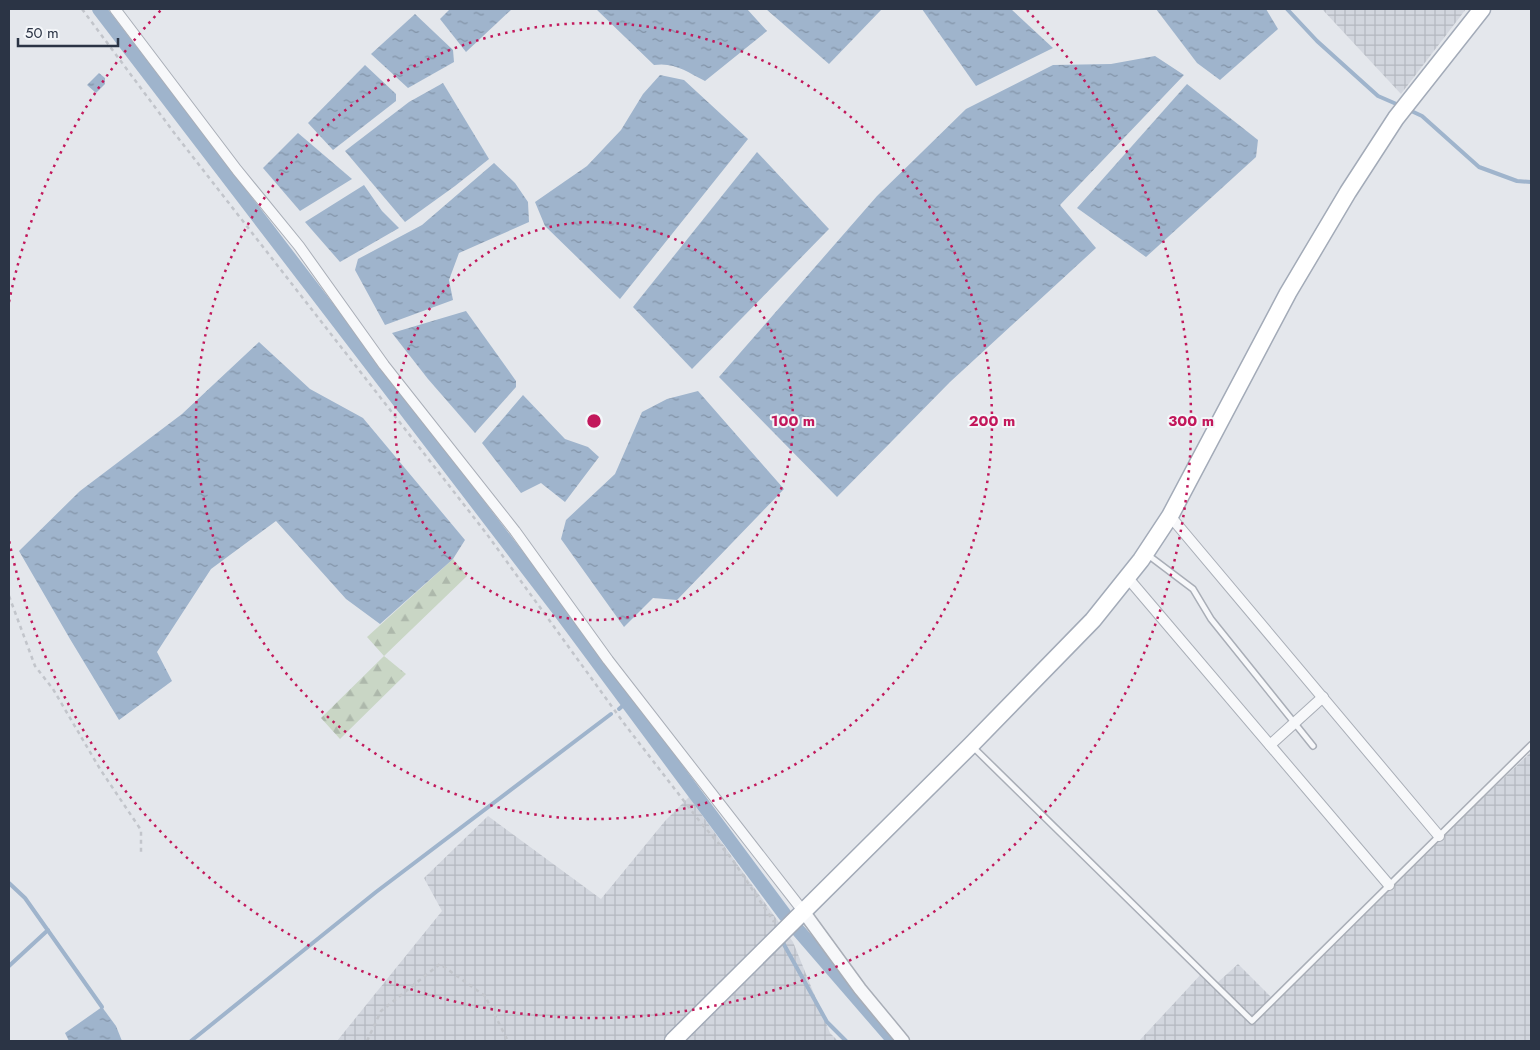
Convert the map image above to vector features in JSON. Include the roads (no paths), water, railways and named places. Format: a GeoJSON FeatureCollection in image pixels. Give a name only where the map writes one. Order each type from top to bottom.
{"type":"FeatureCollection","features":[{"type":"Feature","properties":{"kind":"main road"},"geometry":{"type":"LineString","coordinates":[[673,1041],[1093,620],[1146,553],[1170,516],[1288,294],[1348,192],[1396,118],[1482,9]]}},
{"type":"Feature","properties":{"kind":"street"},"geometry":{"type":"LineString","coordinates":[[115,9],[237,170],[299,246],[384,365],[515,531],[608,660],[790,924],[860,989],[903,1041]]}},
{"type":"Feature","properties":{"kind":"street"},"geometry":{"type":"LineString","coordinates":[[1170,516],[1439,836]]}},
{"type":"Feature","properties":{"kind":"street"},"geometry":{"type":"LineString","coordinates":[[1127,577],[1389,886]]}},
{"type":"Feature","properties":{"kind":"street"},"geometry":{"type":"LineString","coordinates":[[1270,745],[1323,697]]}},
{"type":"Feature","properties":{"kind":"lane"},"geometry":{"type":"LineString","coordinates":[[1146,553],[1192,589],[1211,619],[1313,746]]}},
{"type":"Feature","properties":{"kind":"lane"},"geometry":{"type":"LineString","coordinates":[[971,744],[1252,1021],[1531,745]]}},
{"type":"Feature","properties":{"kind":"water"},"geometry":{"type":"Polygon","coordinates":[[[450,9],[512,9],[466,52],[440,19],[450,9]]]}},
{"type":"Feature","properties":{"kind":"water"},"geometry":{"type":"Polygon","coordinates":[[[596,9],[747,9],[767,31],[705,81],[675,66],[654,65],[596,9]]]}},
{"type":"Feature","properties":{"kind":"water"},"geometry":{"type":"Polygon","coordinates":[[[766,9],[882,9],[829,64],[766,9]]]}},
{"type":"Feature","properties":{"kind":"water"},"geometry":{"type":"Polygon","coordinates":[[[922,9],[1011,9],[1053,48],[976,86],[922,9]]]}},
{"type":"Feature","properties":{"kind":"water"},"geometry":{"type":"Polygon","coordinates":[[[1156,9],[1266,9],[1278,29],[1220,80],[1197,63],[1156,9]]]}},
{"type":"Feature","properties":{"kind":"water"},"geometry":{"type":"Polygon","coordinates":[[[415,14],[453,50],[454,62],[408,88],[371,54],[415,14]]]}},
{"type":"Feature","properties":{"kind":"water"},"geometry":{"type":"Polygon","coordinates":[[[1155,56],[1184,75],[1060,205],[1096,248],[950,382],[837,497],[719,377],[877,196],[966,109],[1053,65],[1111,64],[1155,56]]]}},
{"type":"Feature","properties":{"kind":"water"},"geometry":{"type":"Polygon","coordinates":[[[365,65],[396,94],[396,101],[333,150],[308,123],[365,65]]]}},
{"type":"Feature","properties":{"kind":"water"},"geometry":{"type":"Polygon","coordinates":[[[99,73],[105,78],[105,84],[96,93],[87,85],[99,73]]]}},
{"type":"Feature","properties":{"kind":"water"},"geometry":{"type":"Polygon","coordinates":[[[660,75],[684,80],[748,139],[620,299],[545,226],[535,202],[587,166],[621,130],[643,94],[660,75]]]}},
{"type":"Feature","properties":{"kind":"water"},"geometry":{"type":"Polygon","coordinates":[[[443,83],[489,159],[405,222],[345,151],[409,102],[443,83]]]}},
{"type":"Feature","properties":{"kind":"water"},"geometry":{"type":"Polygon","coordinates":[[[1187,84],[1258,140],[1256,157],[1146,257],[1077,208],[1187,84]]]}},
{"type":"Feature","properties":{"kind":"water"},"geometry":{"type":"Polygon","coordinates":[[[298,133],[352,179],[300,211],[263,168],[298,133]]]}},
{"type":"Feature","properties":{"kind":"water"},"geometry":{"type":"Polygon","coordinates":[[[757,152],[829,229],[692,369],[633,307],[757,152]]]}},
{"type":"Feature","properties":{"kind":"water"},"geometry":{"type":"Polygon","coordinates":[[[494,163],[515,183],[528,202],[529,222],[459,253],[449,280],[453,300],[385,325],[355,270],[358,259],[422,225],[494,163]]]}},
{"type":"Feature","properties":{"kind":"water"},"geometry":{"type":"Polygon","coordinates":[[[364,185],[382,211],[399,228],[340,262],[305,222],[364,185]]]}},
{"type":"Feature","properties":{"kind":"water"},"geometry":{"type":"Polygon","coordinates":[[[466,311],[516,381],[516,387],[475,433],[428,379],[392,333],[466,311]]]}},
{"type":"Feature","properties":{"kind":"water"},"geometry":{"type":"Polygon","coordinates":[[[259,342],[310,389],[363,418],[465,540],[453,559],[380,624],[346,599],[276,521],[211,569],[157,652],[172,681],[119,720],[19,551],[80,491],[182,414],[259,342]]]}},
{"type":"Feature","properties":{"kind":"water"},"geometry":{"type":"Polygon","coordinates":[[[698,391],[784,489],[677,600],[653,598],[624,627],[561,539],[566,520],[615,474],[642,412],[667,399],[698,391]]]}},
{"type":"Feature","properties":{"kind":"water"},"geometry":{"type":"Polygon","coordinates":[[[523,395],[565,439],[588,447],[599,457],[565,502],[541,483],[521,493],[482,443],[523,395]]]}},
{"type":"Feature","properties":{"kind":"water"},"geometry":{"type":"Polygon","coordinates":[[[102,1007],[116,1026],[122,1041],[69,1041],[65,1033],[102,1007]]]}},
{"type":"Feature","properties":{"kind":"waterway"},"geometry":{"type":"LineString","coordinates":[[99,9],[558,609],[785,915],[894,1041]]}},
{"type":"Feature","properties":{"kind":"waterway"},"geometry":{"type":"LineString","coordinates":[[1287,9],[1317,41],[1378,96],[1401,106]]}},
{"type":"Feature","properties":{"kind":"waterway"},"geometry":{"type":"LineString","coordinates":[[1407,109],[1422,116],[1479,167],[1517,181],[1531,182]]}},
{"type":"Feature","properties":{"kind":"waterway"},"geometry":{"type":"LineString","coordinates":[[619,709],[627,702]]}},
{"type":"Feature","properties":{"kind":"waterway"},"geometry":{"type":"LineString","coordinates":[[191,1041],[376,892],[611,714]]}},
{"type":"Feature","properties":{"kind":"waterway"},"geometry":{"type":"LineString","coordinates":[[9,883],[25,898],[102,1007]]}},
{"type":"Feature","properties":{"kind":"waterway"},"geometry":{"type":"LineString","coordinates":[[9,966],[48,930]]}},
{"type":"Feature","properties":{"kind":"waterway"},"geometry":{"type":"LineString","coordinates":[[782,941],[827,1022],[846,1041]]}}]}
